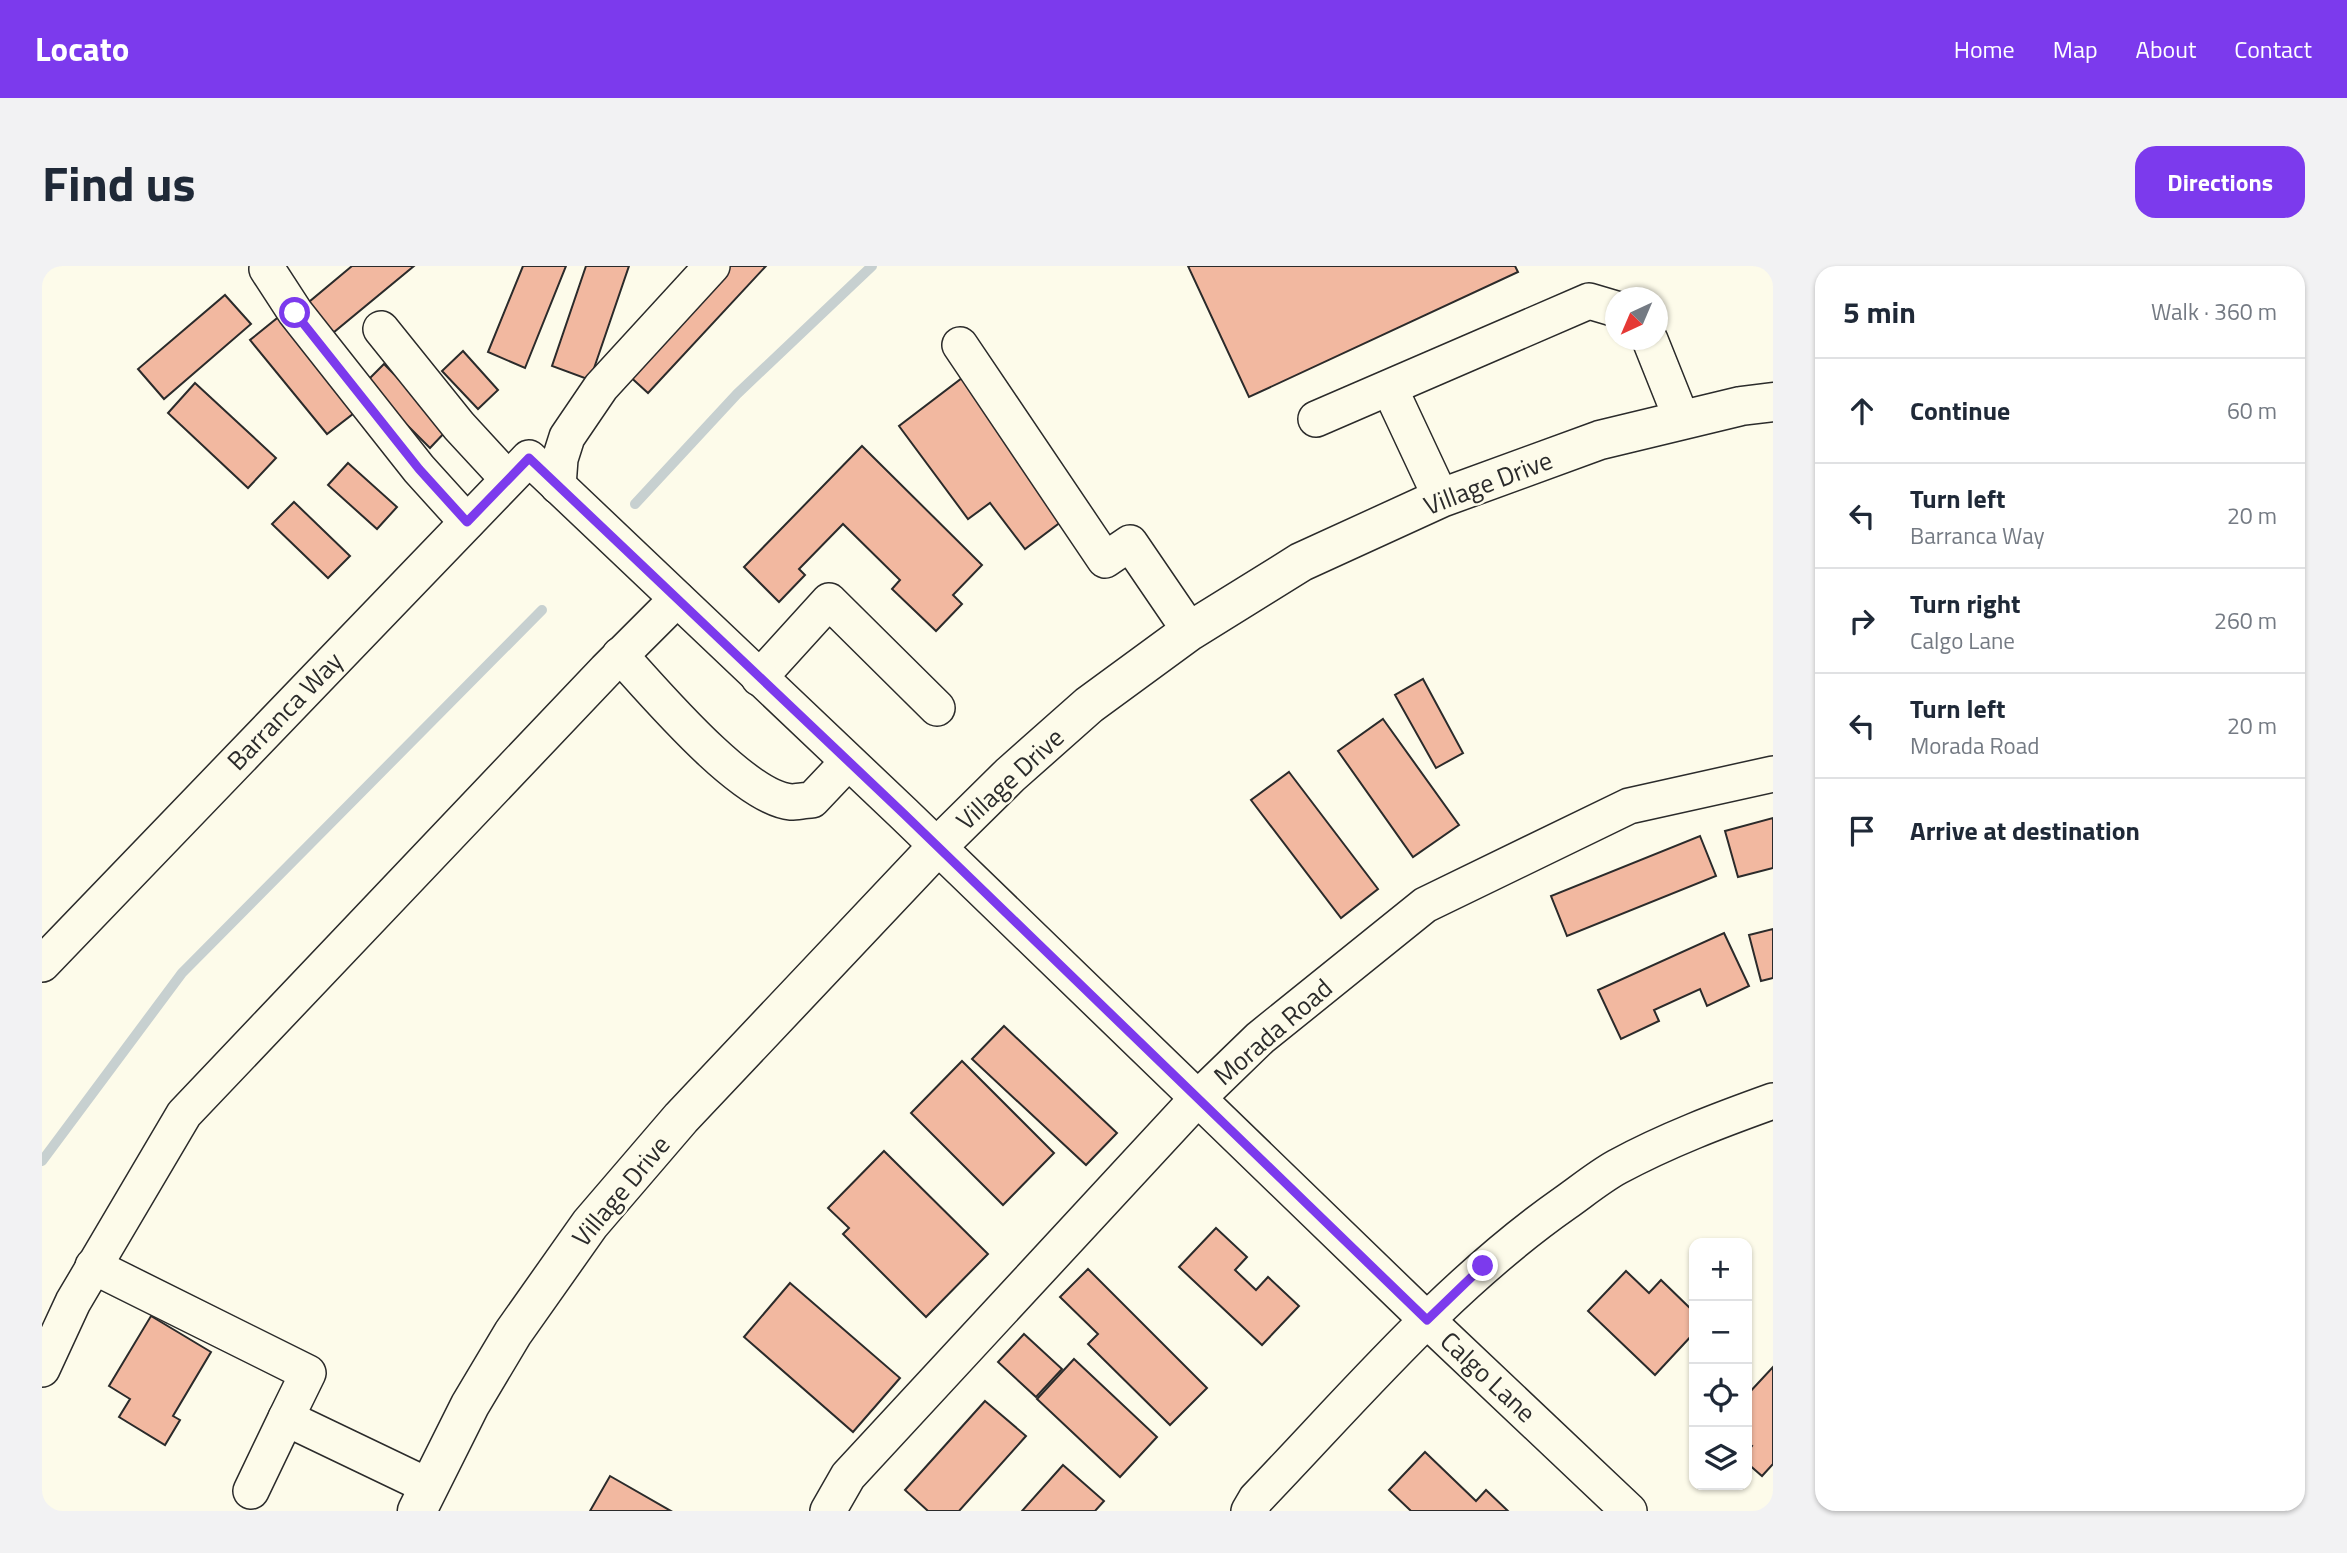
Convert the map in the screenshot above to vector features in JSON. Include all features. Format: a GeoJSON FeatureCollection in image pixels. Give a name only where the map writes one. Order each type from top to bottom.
{"type":"FeatureCollection","features":[{"type":"Feature","properties":{"kind":"main road","name":"Village Drive"},"geometry":{"type":"LineString","coordinates":[[422,1498],[470,1405],[513,1333],[590,1224],[681,1118],[937,847],[1010,775],[1089,705],[1190,631],[1301,562],[1441,498],[1600,440],[1741,406],[1773,402]]}},
{"type":"Feature","properties":{"kind":"street"},"geometry":{"type":"LineString","coordinates":[[558,486],[560,460],[567,437],[601,387],[712,266]]}},
{"type":"Feature","properties":{"kind":"street"},"geometry":{"type":"LineString","coordinates":[[267,269],[295,313],[419,469],[467,522]]}},
{"type":"Feature","properties":{"kind":"street"},"geometry":{"type":"LineString","coordinates":[[1316,419],[1589,301],[1605,306]]}},
{"type":"Feature","properties":{"kind":"street","name":"Calgo Lane"},"geometry":{"type":"LineString","coordinates":[[381,329],[459,426],[518,469],[558,486],[1629,1511]]}},
{"type":"Feature","properties":{"kind":"street"},"geometry":{"type":"LineString","coordinates":[[960,345],[1105,560],[1130,543],[1190,631]]}},
{"type":"Feature","properties":{"kind":"street"},"geometry":{"type":"LineString","coordinates":[[1654,350],[1682,420]]}},
{"type":"Feature","properties":{"kind":"street"},"geometry":{"type":"LineString","coordinates":[[1390,389],[1441,498]]}},
{"type":"Feature","properties":{"kind":"street","name":"Barranca Way"},"geometry":{"type":"LineString","coordinates":[[42,964],[518,469]]}},
{"type":"Feature","properties":{"kind":"street"},"geometry":{"type":"LineString","coordinates":[[42,1369],[93,1266],[184,1114],[677,599]]}},
{"type":"Feature","properties":{"kind":"street"},"geometry":{"type":"LineString","coordinates":[[760,678],[829,601],[937,708]]}},
{"type":"Feature","properties":{"kind":"street"},"geometry":{"type":"LineString","coordinates":[[621,655],[687,729],[752,786],[789,802],[812,800],[849,762]]}},
{"type":"Feature","properties":{"kind":"street","name":"Morada Road"},"geometry":{"type":"LineString","coordinates":[[828,1511],[848,1476],[1198,1098],[1260,1038],[1425,905],[1629,806],[1773,774]]}},
{"type":"Feature","properties":{"kind":"street"},"geometry":{"type":"LineString","coordinates":[[1249,1511],[1256,1499],[1427,1320],[1483,1266],[1615,1168],[1694,1130],[1773,1101]]}},
{"type":"Feature","properties":{"kind":"street"},"geometry":{"type":"LineString","coordinates":[[93,1266],[308,1373],[251,1490]]}},
{"type":"Feature","properties":{"kind":"street"},"geometry":{"type":"LineString","coordinates":[[286,1418],[422,1498]]}},
{"type":"Feature","properties":{"kind":"building"},"geometry":{"type":"Polygon","coordinates":[[[352,266],[414,266],[328,337],[303,307],[352,266]]]}},
{"type":"Feature","properties":{"kind":"building"},"geometry":{"type":"Polygon","coordinates":[[[523,266],[566,266],[525,368],[488,352],[523,266]]]}},
{"type":"Feature","properties":{"kind":"building"},"geometry":{"type":"Polygon","coordinates":[[[586,266],[629,266],[590,380],[552,366],[586,266]]]}},
{"type":"Feature","properties":{"kind":"building"},"geometry":{"type":"Polygon","coordinates":[[[726,266],[766,266],[648,393],[626,373],[726,266]]]}},
{"type":"Feature","properties":{"kind":"building"},"geometry":{"type":"Polygon","coordinates":[[[1188,266],[1515,266],[1518,272],[1249,397],[1188,266]]]}},
{"type":"Feature","properties":{"kind":"building"},"geometry":{"type":"Polygon","coordinates":[[[225,295],[251,324],[164,399],[138,369],[225,295]]]}},
{"type":"Feature","properties":{"kind":"building"},"geometry":{"type":"Polygon","coordinates":[[[281,315],[358,410],[327,434],[250,340],[281,315]]]}},
{"type":"Feature","properties":{"kind":"building"},"geometry":{"type":"Polygon","coordinates":[[[463,351],[498,390],[478,409],[442,371],[463,351]]]}},
{"type":"Feature","properties":{"kind":"building"},"geometry":{"type":"Polygon","coordinates":[[[384,364],[448,429],[430,448],[365,383],[384,364]]]}},
{"type":"Feature","properties":{"kind":"building"},"geometry":{"type":"Polygon","coordinates":[[[966,375],[1070,515],[1025,549],[990,503],[968,519],[899,426],[966,375]]]}},
{"type":"Feature","properties":{"kind":"building"},"geometry":{"type":"Polygon","coordinates":[[[195,383],[276,458],[248,488],[168,413],[195,383]]]}},
{"type":"Feature","properties":{"kind":"building"},"geometry":{"type":"Polygon","coordinates":[[[862,446],[982,565],[953,595],[962,604],[936,631],[892,589],[900,580],[843,524],[799,569],[805,575],[779,602],[744,567],[862,446]]]}},
{"type":"Feature","properties":{"kind":"building"},"geometry":{"type":"Polygon","coordinates":[[[348,463],[397,507],[377,529],[328,485],[348,463]]]}},
{"type":"Feature","properties":{"kind":"building"},"geometry":{"type":"Polygon","coordinates":[[[294,502],[350,556],[328,578],[272,524],[294,502]]]}},
{"type":"Feature","properties":{"kind":"building"},"geometry":{"type":"Polygon","coordinates":[[[1423,679],[1463,753],[1436,768],[1395,695],[1423,679]]]}},
{"type":"Feature","properties":{"kind":"building"},"geometry":{"type":"Polygon","coordinates":[[[1383,719],[1459,825],[1413,857],[1338,751],[1383,719]]]}},
{"type":"Feature","properties":{"kind":"building"},"geometry":{"type":"Polygon","coordinates":[[[1289,772],[1378,889],[1341,918],[1251,800],[1289,772]]]}},
{"type":"Feature","properties":{"kind":"building"},"geometry":{"type":"Polygon","coordinates":[[[1773,818],[1773,868],[1738,877],[1725,831],[1773,818]]]}},
{"type":"Feature","properties":{"kind":"building"},"geometry":{"type":"Polygon","coordinates":[[[1700,836],[1716,876],[1567,936],[1551,896],[1700,836]]]}},
{"type":"Feature","properties":{"kind":"building"},"geometry":{"type":"Polygon","coordinates":[[[1773,929],[1773,978],[1761,981],[1749,935],[1773,929]]]}},
{"type":"Feature","properties":{"kind":"building"},"geometry":{"type":"Polygon","coordinates":[[[1724,933],[1749,986],[1707,1006],[1700,989],[1654,1010],[1659,1021],[1621,1039],[1598,990],[1724,933]]]}},
{"type":"Feature","properties":{"kind":"building"},"geometry":{"type":"Polygon","coordinates":[[[1004,1026],[1117,1133],[1086,1165],[972,1059],[1004,1026]]]}},
{"type":"Feature","properties":{"kind":"building"},"geometry":{"type":"Polygon","coordinates":[[[962,1061],[1054,1153],[1003,1205],[911,1113],[962,1061]]]}},
{"type":"Feature","properties":{"kind":"building"},"geometry":{"type":"Polygon","coordinates":[[[884,1151],[988,1254],[926,1317],[843,1234],[849,1228],[828,1208],[884,1151]]]}},
{"type":"Feature","properties":{"kind":"building"},"geometry":{"type":"Polygon","coordinates":[[[1216,1228],[1247,1257],[1235,1270],[1256,1290],[1268,1277],[1299,1306],[1262,1345],[1179,1267],[1216,1228]]]}},
{"type":"Feature","properties":{"kind":"building"},"geometry":{"type":"Polygon","coordinates":[[[1088,1269],[1207,1388],[1170,1425],[1088,1344],[1098,1334],[1060,1297],[1088,1269]]]}},
{"type":"Feature","properties":{"kind":"building"},"geometry":{"type":"Polygon","coordinates":[[[1626,1271],[1649,1293],[1661,1280],[1689,1307],[1689,1338],[1655,1375],[1588,1311],[1626,1271]]]}},
{"type":"Feature","properties":{"kind":"building"},"geometry":{"type":"Polygon","coordinates":[[[790,1283],[900,1378],[853,1432],[744,1337],[790,1283]]]}},
{"type":"Feature","properties":{"kind":"building"},"geometry":{"type":"Polygon","coordinates":[[[151,1316],[211,1352],[173,1416],[180,1420],[165,1445],[119,1417],[130,1399],[109,1386],[151,1316]]]}},
{"type":"Feature","properties":{"kind":"building"},"geometry":{"type":"Polygon","coordinates":[[[1024,1334],[1062,1369],[1036,1397],[998,1362],[1024,1334]]]}},
{"type":"Feature","properties":{"kind":"building"},"geometry":{"type":"Polygon","coordinates":[[[1074,1359],[1157,1437],[1120,1477],[1037,1399],[1074,1359]]]}},
{"type":"Feature","properties":{"kind":"building"},"geometry":{"type":"Polygon","coordinates":[[[1773,1367],[1773,1464],[1762,1476],[1752,1467],[1752,1390],[1773,1367]]]}},
{"type":"Feature","properties":{"kind":"building"},"geometry":{"type":"Polygon","coordinates":[[[985,1401],[1026,1436],[959,1511],[928,1511],[905,1490],[985,1401]]]}},
{"type":"Feature","properties":{"kind":"building"},"geometry":{"type":"Polygon","coordinates":[[[1425,1452],[1476,1501],[1486,1490],[1508,1511],[1411,1511],[1389,1490],[1425,1452]]]}},
{"type":"Feature","properties":{"kind":"building"},"geometry":{"type":"Polygon","coordinates":[[[1063,1465],[1104,1501],[1095,1511],[1022,1511],[1063,1465]]]}},
{"type":"Feature","properties":{"kind":"building"},"geometry":{"type":"Polygon","coordinates":[[[610,1476],[671,1511],[590,1511],[610,1476]]]}},
{"type":"Feature","properties":{"kind":"waterway"},"geometry":{"type":"LineString","coordinates":[[635,504],[737,394],[872,266]]}},
{"type":"Feature","properties":{"kind":"waterway"},"geometry":{"type":"LineString","coordinates":[[42,1161],[182,973],[542,610]]}},
{"type":"Feature","properties":{"kind":"route"},"geometry":{"type":"LineString","coordinates":[[295,313],[419,469],[467,522],[529,458],[904,814],[1427,1320],[1483,1266]]}}]}
